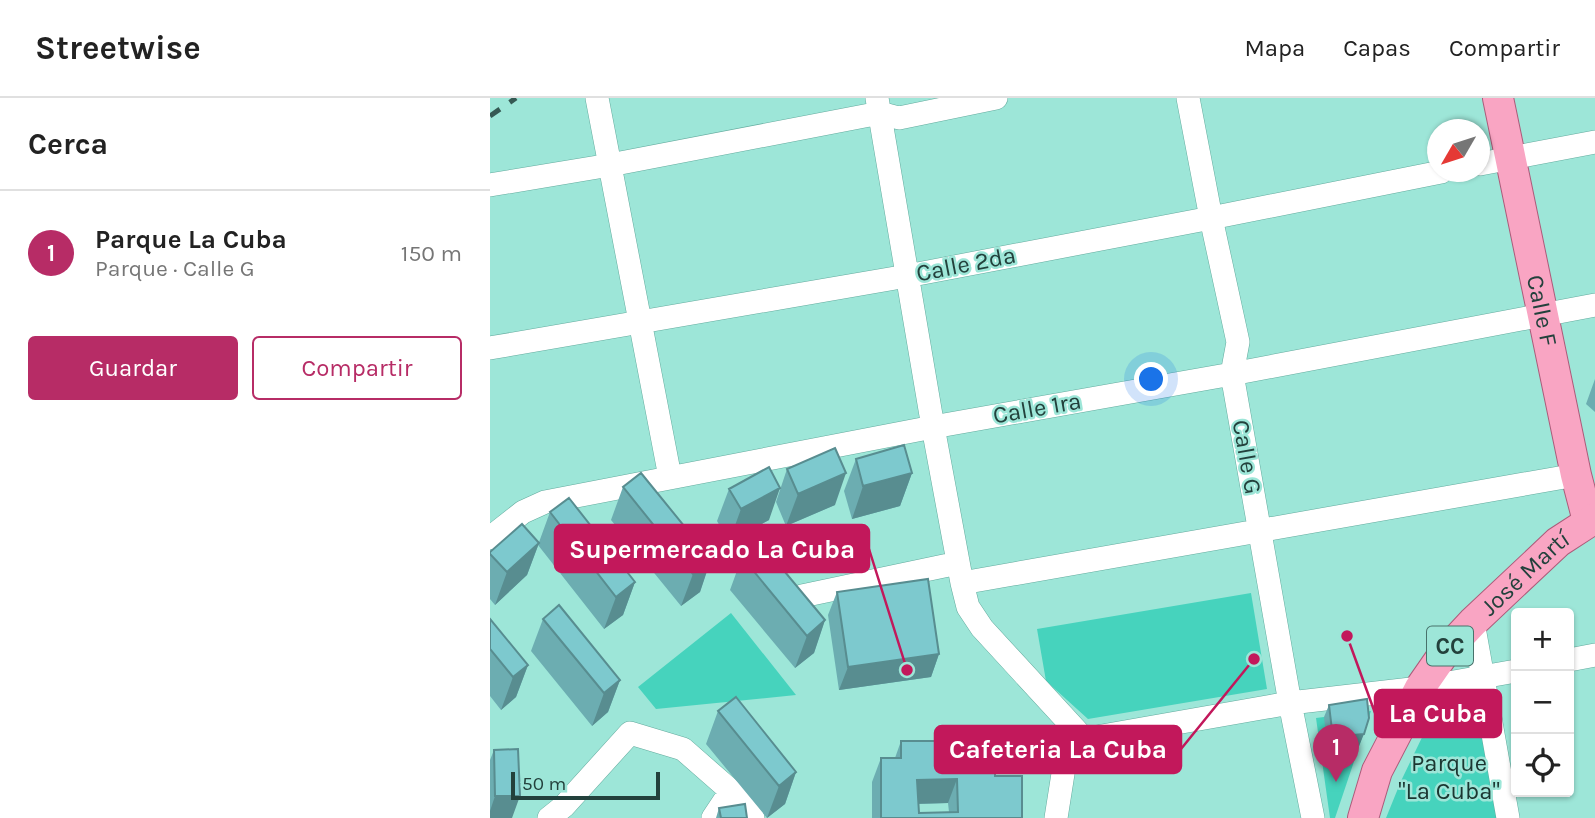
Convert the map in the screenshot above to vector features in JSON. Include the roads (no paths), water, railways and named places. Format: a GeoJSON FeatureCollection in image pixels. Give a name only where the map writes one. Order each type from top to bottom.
{"type":"FeatureCollection","features":[{"type":"Feature","properties":{"kind":"main road","name":"Calle F"},"geometry":{"type":"LineString","coordinates":[[1498,98],[1576,475],[1592,519]]}},
{"type":"Feature","properties":{"kind":"main road","name":"José Martí"},"geometry":{"type":"LineString","coordinates":[[1363,818],[1377,771],[1420,688],[1445,652],[1558,542],[1592,519]]}},
{"type":"Feature","properties":{"kind":"street"},"geometry":{"type":"LineString","coordinates":[[597,98],[670,477]]}},
{"type":"Feature","properties":{"kind":"street"},"geometry":{"type":"LineString","coordinates":[[490,185],[610,165],[878,106],[899,118],[996,98]]}},
{"type":"Feature","properties":{"kind":"street","name":"Calle G"},"geometry":{"type":"LineString","coordinates":[[1188,98],[1238,342],[1232,374],[1313,818]]}},
{"type":"Feature","properties":{"kind":"street"},"geometry":{"type":"LineString","coordinates":[[878,106],[933,427],[968,607],[982,628],[1076,741]]}},
{"type":"Feature","properties":{"kind":"street"},"geometry":{"type":"LineString","coordinates":[[1490,162],[1595,142]]}},
{"type":"Feature","properties":{"kind":"street","name":"Calle 2da"},"geometry":{"type":"LineString","coordinates":[[490,348],[907,276],[1427,175]]}},
{"type":"Feature","properties":{"kind":"street","name":"Calle 1ra"},"geometry":{"type":"LineString","coordinates":[[490,538],[523,512],[545,502],[933,427],[1595,305]]}},
{"type":"Feature","properties":{"kind":"street"},"geometry":{"type":"LineString","coordinates":[[802,596],[1261,530],[1576,475]]}},
{"type":"Feature","properties":{"kind":"street"},"geometry":{"type":"LineString","coordinates":[[1473,622],[1508,818]]}},
{"type":"Feature","properties":{"kind":"street"},"geometry":{"type":"LineString","coordinates":[[1574,659],[1595,655]]}},
{"type":"Feature","properties":{"kind":"street"},"geometry":{"type":"LineString","coordinates":[[1002,740],[1076,741],[1290,703],[1420,688],[1511,672]]}},
{"type":"Feature","properties":{"kind":"street"},"geometry":{"type":"LineString","coordinates":[[549,818],[564,806],[630,733],[683,749],[731,791],[753,818]]}},
{"type":"Feature","properties":{"kind":"street"},"geometry":{"type":"LineString","coordinates":[[1056,818],[1076,741]]}},
{"type":"Feature","properties":{"kind":"street"},"geometry":{"type":"LineString","coordinates":[[713,818],[731,791]]}},
{"type":"Feature","properties":{"kind":"railway"},"geometry":{"type":"LineString","coordinates":[[490,116],[516,98]]}},
{"type":"Feature","properties":{"kind":"place","name":"La Cuba"},"geometry":{"type":"Point","coordinates":[1347,636]}},
{"type":"Feature","properties":{"kind":"place","name":"Cafeteria La Cuba"},"geometry":{"type":"Point","coordinates":[1254,659]}},
{"type":"Feature","properties":{"kind":"place","name":"Supermercado La Cuba"},"geometry":{"type":"Point","coordinates":[907,670]}},
{"type":"Feature","properties":{"kind":"place","name":"Parque La Cuba"},"geometry":{"type":"Point","coordinates":[1336,782]}},
{"type":"Feature","properties":{"kind":"park label","name":"Parque \"La Cuba\""},"geometry":{"type":"Point","coordinates":[1449,777]}}]}
